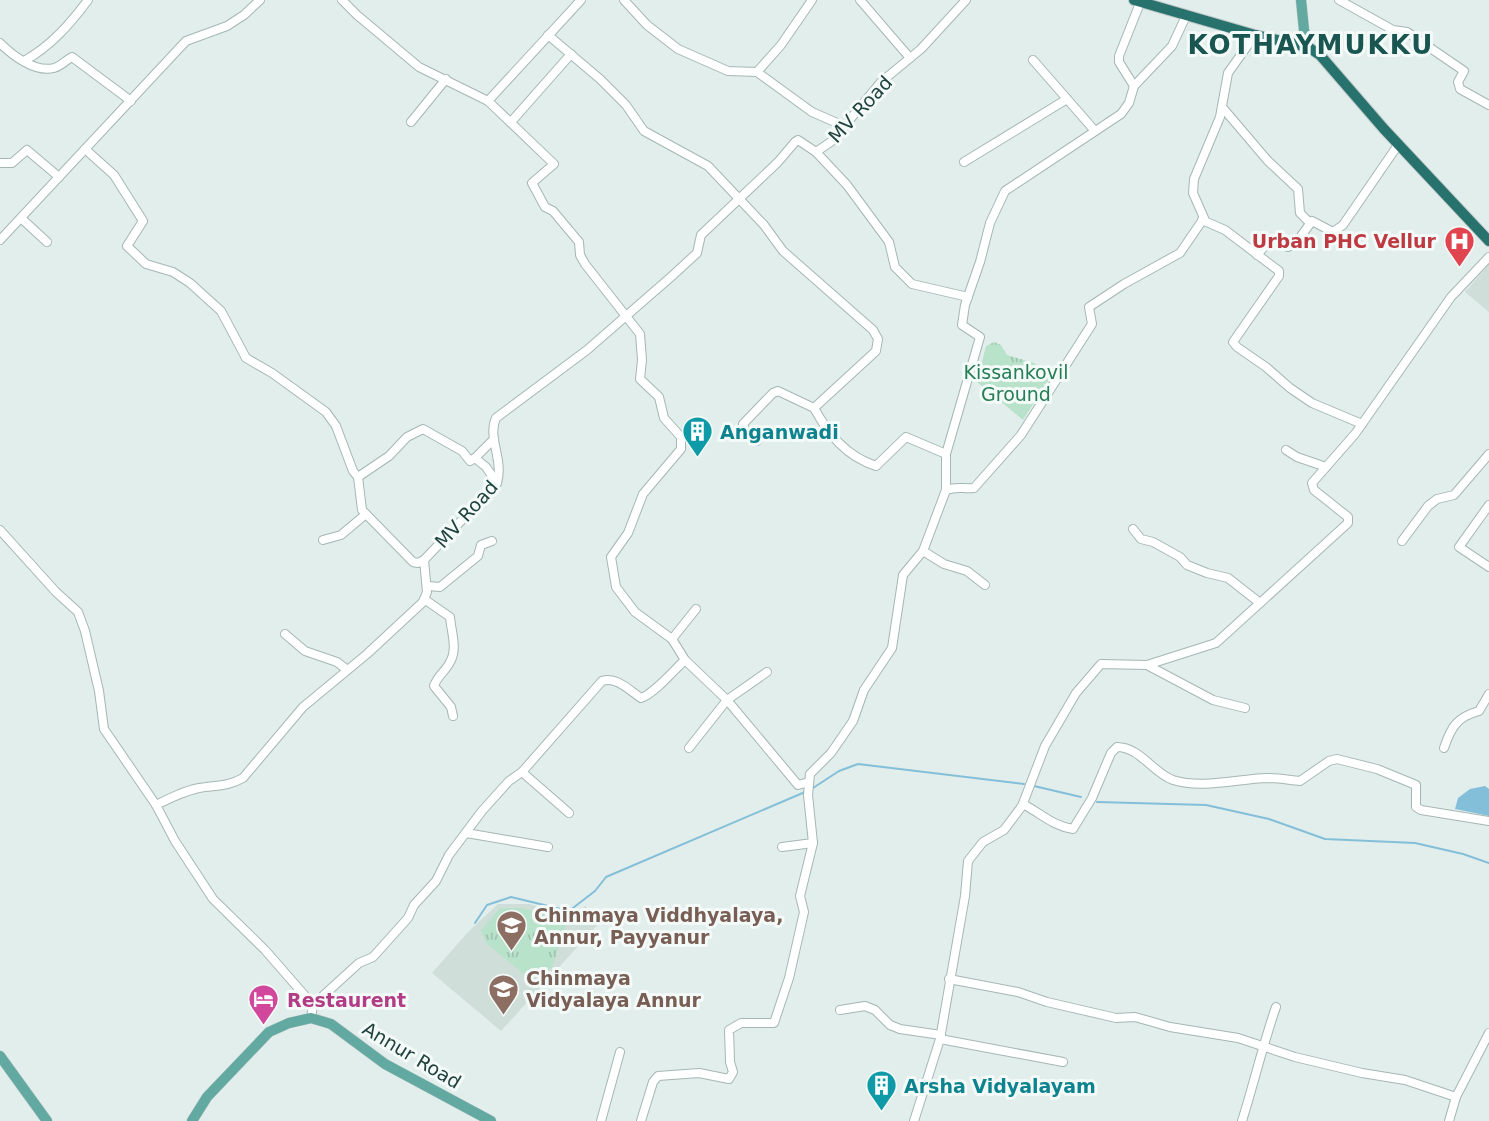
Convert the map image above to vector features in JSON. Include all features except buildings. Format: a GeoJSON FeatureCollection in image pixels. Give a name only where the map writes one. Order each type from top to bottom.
{"type":"FeatureCollection","features":[{"type":"Feature","properties":{"kind":"highway"},"geometry":{"type":"LineString","coordinates":[[1137,2],[1308,47],[1320,55],[1398,145],[1489,241]]}},
{"type":"Feature","properties":{"kind":"main road"},"geometry":{"type":"LineString","coordinates":[[1301,0],[1308,47]]}},
{"type":"Feature","properties":{"kind":"main road"},"geometry":{"type":"LineString","coordinates":[[192,1121],[207,1097],[269,1032],[289,1023],[312,1018]]}},
{"type":"Feature","properties":{"kind":"main road","name":"Annur Road"},"geometry":{"type":"LineString","coordinates":[[312,1018],[331,1024],[385,1064],[491,1121]]}},
{"type":"Feature","properties":{"kind":"main road"},"geometry":{"type":"LineString","coordinates":[[0,1056],[47,1121]]}},
{"type":"Feature","properties":{"kind":"street"},"geometry":{"type":"LineString","coordinates":[[24,61],[57,38],[88,0]]}},
{"type":"Feature","properties":{"kind":"street"},"geometry":{"type":"LineString","coordinates":[[0,240],[186,41],[227,26],[260,0]]}},
{"type":"Feature","properties":{"kind":"street"},"geometry":{"type":"LineString","coordinates":[[342,0],[356,15],[419,66],[488,101],[554,164],[532,183],[545,207],[553,211],[579,242],[580,255],[585,264],[640,334],[640,379],[659,397],[664,418],[681,437],[681,449],[643,494],[628,533],[611,557],[616,587],[635,612],[672,639],[685,660],[727,700],[798,785],[808,788]]}},
{"type":"Feature","properties":{"kind":"street"},"geometry":{"type":"LineString","coordinates":[[488,101],[581,0]]}},
{"type":"Feature","properties":{"kind":"street"},"geometry":{"type":"LineString","coordinates":[[757,72],[781,45],[812,0]]}},
{"type":"Feature","properties":{"kind":"street"},"geometry":{"type":"LineString","coordinates":[[860,0],[910,58]]}},
{"type":"Feature","properties":{"kind":"street","name":"MV Road"},"geometry":{"type":"LineString","coordinates":[[156,805],[189,791],[202,787],[232,785],[243,778],[303,708],[367,654],[424,599],[428,586],[424,560],[498,483],[500,471],[493,425],[496,418],[587,350],[697,253],[701,235],[798,140],[816,152],[832,141],[881,82],[910,58],[966,0]]}},
{"type":"Feature","properties":{"kind":"street"},"geometry":{"type":"LineString","coordinates":[[1339,0],[1393,30],[1407,32],[1464,71],[1458,82],[1460,89],[1489,105]]}},
{"type":"Feature","properties":{"kind":"street"},"geometry":{"type":"LineString","coordinates":[[625,1],[647,24],[678,49],[728,71],[757,72],[812,111],[844,126]]}},
{"type":"Feature","properties":{"kind":"street"},"geometry":{"type":"LineString","coordinates":[[1134,86],[1119,62],[1119,56],[1137,2]]}},
{"type":"Feature","properties":{"kind":"street"},"geometry":{"type":"LineString","coordinates":[[641,1121],[653,1082],[658,1076],[699,1073],[729,1079],[733,1072],[729,1030],[741,1023],[774,1023],[789,978],[804,912],[800,896],[813,843],[808,788],[810,774],[831,754],[853,721],[864,690],[891,649],[903,575],[923,551],[946,490],[946,454],[980,337],[962,325],[990,223],[1005,191],[1126,108],[1134,86],[1172,46],[1186,16]]}},
{"type":"Feature","properties":{"kind":"street"},"geometry":{"type":"LineString","coordinates":[[548,35],[600,79],[626,105],[644,131],[708,166],[740,199],[783,251],[873,330],[878,339],[876,351],[814,408]]}},
{"type":"Feature","properties":{"kind":"street"},"geometry":{"type":"LineString","coordinates":[[946,490],[957,486],[974,488],[1021,435],[1092,324],[1089,307],[1180,253],[1204,218],[1193,193],[1194,179],[1222,107],[1228,73],[1255,35]]}},
{"type":"Feature","properties":{"kind":"street"},"geometry":{"type":"LineString","coordinates":[[0,43],[11,54],[24,61],[49,69],[58,67],[72,57],[131,101]]}},
{"type":"Feature","properties":{"kind":"street"},"geometry":{"type":"LineString","coordinates":[[511,122],[571,54]]}},
{"type":"Feature","properties":{"kind":"street"},"geometry":{"type":"LineString","coordinates":[[1032,60],[1096,131]]}},
{"type":"Feature","properties":{"kind":"street"},"geometry":{"type":"LineString","coordinates":[[411,122],[446,79]]}},
{"type":"Feature","properties":{"kind":"street"},"geometry":{"type":"LineString","coordinates":[[964,162],[1066,99]]}},
{"type":"Feature","properties":{"kind":"street"},"geometry":{"type":"LineString","coordinates":[[1222,107],[1268,162],[1298,189],[1300,213],[1310,223],[1311,221],[1333,232],[1343,225],[1398,145]]}},
{"type":"Feature","properties":{"kind":"street"},"geometry":{"type":"LineString","coordinates":[[85,149],[114,175],[140,212],[143,221],[127,246],[146,264],[173,272],[190,283],[221,311],[246,358],[272,373],[326,412],[336,426],[353,471],[361,484],[360,503],[366,514],[413,562],[424,560]]}},
{"type":"Feature","properties":{"kind":"street"},"geometry":{"type":"LineString","coordinates":[[0,163],[12,163],[27,150],[59,177]]}},
{"type":"Feature","properties":{"kind":"street"},"geometry":{"type":"LineString","coordinates":[[816,152],[847,185],[889,242],[895,267],[912,284],[968,297]]}},
{"type":"Feature","properties":{"kind":"street"},"geometry":{"type":"LineString","coordinates":[[22,218],[47,242]]}},
{"type":"Feature","properties":{"kind":"street"},"geometry":{"type":"LineString","coordinates":[[1202,220],[1225,230],[1279,271],[1279,276],[1233,342],[1312,403],[1362,424]]}},
{"type":"Feature","properties":{"kind":"street"},"geometry":{"type":"LineString","coordinates":[[1257,255],[1271,239],[1288,247],[1296,243],[1310,223]]}},
{"type":"Feature","properties":{"kind":"street"},"geometry":{"type":"LineString","coordinates":[[914,1121],[941,1037],[965,896],[968,860],[983,842],[1004,830],[1023,804],[1045,746],[1076,693],[1101,664],[1147,665],[1216,643],[1349,521],[1348,517],[1314,490],[1312,483],[1362,424],[1451,298],[1489,257]]}},
{"type":"Feature","properties":{"kind":"street"},"geometry":{"type":"LineString","coordinates":[[757,441],[746,432],[743,424],[778,391],[814,408],[838,444],[876,466],[906,437],[946,454]]}},
{"type":"Feature","properties":{"kind":"street"},"geometry":{"type":"LineString","coordinates":[[358,477],[389,456],[407,437],[423,429],[463,452],[470,461],[494,439]]}},
{"type":"Feature","properties":{"kind":"street"},"geometry":{"type":"LineString","coordinates":[[1286,450],[1297,457],[1326,467]]}},
{"type":"Feature","properties":{"kind":"street"},"geometry":{"type":"LineString","coordinates":[[1402,541],[1428,506],[1437,499],[1454,495],[1489,454]]}},
{"type":"Feature","properties":{"kind":"street"},"geometry":{"type":"LineString","coordinates":[[475,457],[498,483]]}},
{"type":"Feature","properties":{"kind":"street"},"geometry":{"type":"LineString","coordinates":[[1489,505],[1459,547],[1489,568]]}},
{"type":"Feature","properties":{"kind":"street"},"geometry":{"type":"LineString","coordinates":[[323,540],[341,535],[366,514]]}},
{"type":"Feature","properties":{"kind":"street"},"geometry":{"type":"LineString","coordinates":[[1133,529],[1141,539],[1153,542],[1180,557],[1187,565],[1228,578],[1260,603]]}},
{"type":"Feature","properties":{"kind":"street"},"geometry":{"type":"LineString","coordinates":[[0,530],[56,592],[79,612],[99,691],[104,729],[156,805],[175,841],[213,899],[265,950],[313,1005]]}},
{"type":"Feature","properties":{"kind":"street"},"geometry":{"type":"LineString","coordinates":[[428,586],[440,587],[478,556],[481,545],[492,541]]}},
{"type":"Feature","properties":{"kind":"street"},"geometry":{"type":"LineString","coordinates":[[923,551],[944,565],[967,571],[985,585]]}},
{"type":"Feature","properties":{"kind":"street"},"geometry":{"type":"LineString","coordinates":[[424,599],[450,617],[454,653],[434,686],[451,707],[453,716]]}},
{"type":"Feature","properties":{"kind":"street"},"geometry":{"type":"LineString","coordinates":[[672,639],[696,608]]}},
{"type":"Feature","properties":{"kind":"street"},"geometry":{"type":"LineString","coordinates":[[285,634],[305,651],[337,662],[346,669]]}},
{"type":"Feature","properties":{"kind":"street"},"geometry":{"type":"LineString","coordinates":[[312,1018],[313,1005],[359,964],[373,957],[408,918],[414,905],[436,881],[449,855],[482,811],[509,781],[522,772],[602,681],[608,679],[621,684],[640,698],[650,695],[685,660]]}},
{"type":"Feature","properties":{"kind":"street"},"geometry":{"type":"LineString","coordinates":[[1147,665],[1213,700],[1245,708]]}},
{"type":"Feature","properties":{"kind":"street"},"geometry":{"type":"LineString","coordinates":[[689,748],[727,700],[767,672]]}},
{"type":"Feature","properties":{"kind":"street"},"geometry":{"type":"LineString","coordinates":[[1444,748],[1449,733],[1462,716],[1479,711],[1489,694]]}},
{"type":"Feature","properties":{"kind":"street"},"geometry":{"type":"LineString","coordinates":[[1023,804],[1062,827],[1073,828],[1111,753],[1117,747],[1122,747],[1138,755],[1166,777],[1187,782],[1270,778],[1300,781],[1329,761],[1344,759],[1416,785],[1416,807],[1421,810],[1489,821]]}},
{"type":"Feature","properties":{"kind":"street"},"geometry":{"type":"LineString","coordinates":[[522,772],[569,813]]}},
{"type":"Feature","properties":{"kind":"street"},"geometry":{"type":"LineString","coordinates":[[466,833],[548,847]]}},
{"type":"Feature","properties":{"kind":"street"},"geometry":{"type":"LineString","coordinates":[[782,847],[813,843]]}},
{"type":"Feature","properties":{"kind":"street"},"geometry":{"type":"LineString","coordinates":[[949,979],[1018,992],[1046,1002],[1116,1018],[1135,1017],[1170,1027],[1238,1038],[1294,1057],[1405,1080],[1456,1097]]}},
{"type":"Feature","properties":{"kind":"street"},"geometry":{"type":"LineString","coordinates":[[840,1010],[865,1006],[875,1010],[890,1025],[900,1029],[1063,1062]]}},
{"type":"Feature","properties":{"kind":"street"},"geometry":{"type":"LineString","coordinates":[[1242,1121],[1276,1007]]}},
{"type":"Feature","properties":{"kind":"street"},"geometry":{"type":"LineString","coordinates":[[1449,1121],[1456,1097],[1489,1032]]}},
{"type":"Feature","properties":{"kind":"street"},"geometry":{"type":"LineString","coordinates":[[601,1121],[620,1052]]}},
{"type":"Feature","properties":{"kind":"shaded area"},"geometry":{"type":"Polygon","coordinates":[[[1489,264],[1489,312],[1465,292],[1489,264]]]}},
{"type":"Feature","properties":{"kind":"shaded area","name":"Chinmaya Viddhyalaya, Annur, Payyanur"},"geometry":{"type":"Polygon","coordinates":[[[498,904],[530,904],[573,919],[585,906],[601,921],[501,1031],[432,973],[468,932],[498,904]]]}},
{"type":"Feature","properties":{"kind":"green space","name":"Kissankovil Ground"},"geometry":{"type":"Polygon","coordinates":[[[994,342],[1001,345],[1007,355],[1034,363],[1051,376],[1023,420],[977,382],[986,346],[994,342]]]}},
{"type":"Feature","properties":{"kind":"green space"},"geometry":{"type":"Polygon","coordinates":[[[500,908],[522,908],[567,921],[552,968],[526,976],[486,943],[481,930],[500,908]]]}},
{"type":"Feature","properties":{"kind":"water"},"geometry":{"type":"Polygon","coordinates":[[[1485,786],[1489,789],[1489,816],[1455,809],[1458,798],[1470,789],[1485,786]]]}},
{"type":"Feature","properties":{"kind":"waterway"},"geometry":{"type":"LineString","coordinates":[[813,788],[839,771],[858,764],[1024,784]]}},
{"type":"Feature","properties":{"kind":"waterway"},"geometry":{"type":"LineString","coordinates":[[1034,786],[1081,797]]}},
{"type":"Feature","properties":{"kind":"waterway"},"geometry":{"type":"LineString","coordinates":[[475,923],[487,905],[511,897],[569,911],[595,891],[606,877],[805,792]]}},
{"type":"Feature","properties":{"kind":"waterway"},"geometry":{"type":"LineString","coordinates":[[1097,802],[1206,805],[1269,819],[1325,839],[1415,843],[1489,863]]}},
{"type":"Feature","properties":{"kind":"place","name":"Urban PHC Vellur"},"geometry":{"type":"Point","coordinates":[1459,268]}},
{"type":"Feature","properties":{"kind":"place","name":"Anganwadi"},"geometry":{"type":"Point","coordinates":[697,459]}},
{"type":"Feature","properties":{"kind":"place","name":"Chinmaya Viddhyalaya, Annur, Payyanur"},"geometry":{"type":"Point","coordinates":[511,953]}},
{"type":"Feature","properties":{"kind":"place","name":"Chinmaya Vidyalaya Annur"},"geometry":{"type":"Point","coordinates":[503,1016]}},
{"type":"Feature","properties":{"kind":"place","name":"Restaurent"},"geometry":{"type":"Point","coordinates":[264,1027]}},
{"type":"Feature","properties":{"kind":"place","name":"Arsha Vidyalayam"},"geometry":{"type":"Point","coordinates":[881,1113]}},
{"type":"Feature","properties":{"kind":"district","name":"KOTHAYMUKKU"},"geometry":{"type":"Point","coordinates":[1311,45]}}]}
